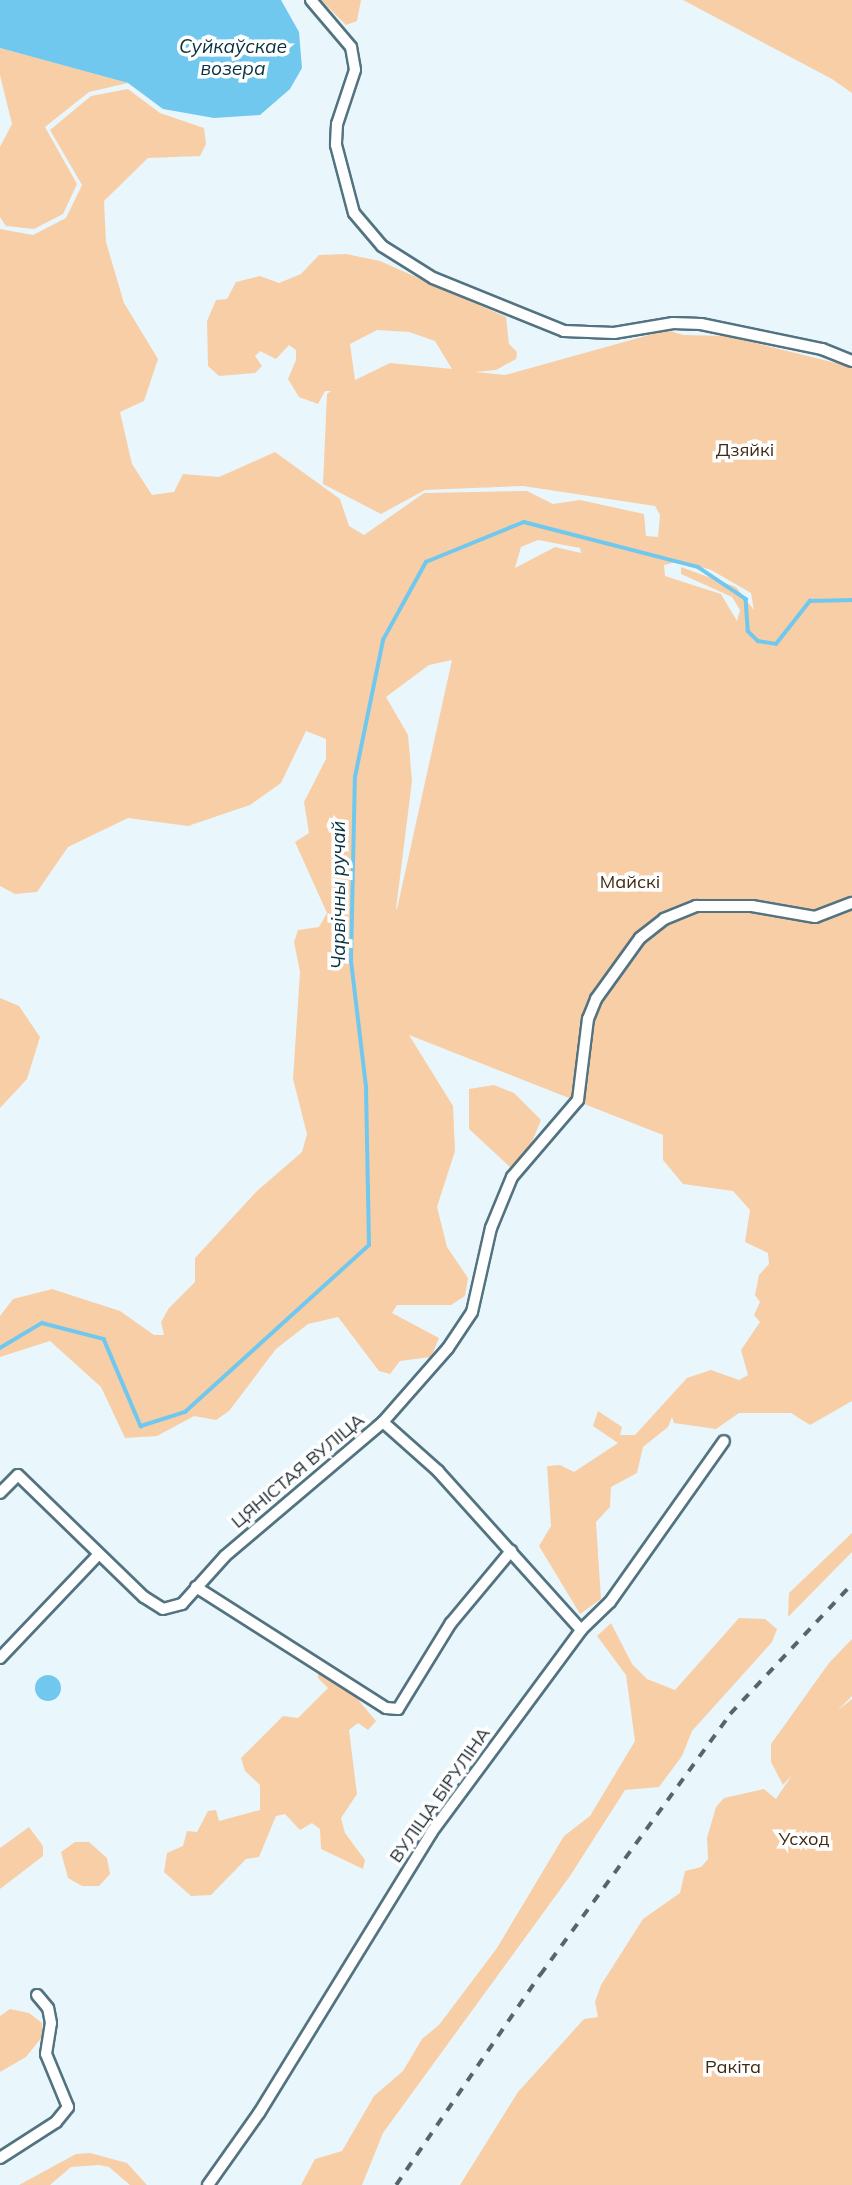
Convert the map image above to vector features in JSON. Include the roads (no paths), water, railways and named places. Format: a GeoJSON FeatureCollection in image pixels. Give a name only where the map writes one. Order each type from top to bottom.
{"type":"FeatureCollection","features":[{"type":"Feature","properties":{"kind":"street"},"geometry":{"type":"LineString","coordinates":[[311,0],[351,47],[355,70],[337,124],[336,145],[354,213],[382,246],[433,278],[564,331],[614,333],[673,323],[701,324],[822,349],[852,361]]}},
{"type":"Feature","properties":{"kind":"street"},"geometry":{"type":"LineString","coordinates":[[383,1422],[448,1348],[472,1312],[491,1228],[512,1177],[578,1100],[584,1041],[596,999],[640,938],[664,919],[696,906],[752,906],[815,917],[852,903]]}},
{"type":"Feature","properties":{"kind":"street","name":"ЦЯНІСТАЯ ВУЛІЦА"},"geometry":{"type":"LineString","coordinates":[[97,1555],[163,1609],[182,1604],[225,1556],[383,1422],[438,1471],[582,1630]]}},
{"type":"Feature","properties":{"kind":"street","name":"ВУЛІЦА БІРУЛІНА"},"geometry":{"type":"LineString","coordinates":[[208,2185],[259,2113],[431,1833],[582,1630],[610,1602],[724,1441]]}},
{"type":"Feature","properties":{"kind":"street"},"geometry":{"type":"LineString","coordinates":[[0,1493],[18,1475],[97,1555],[0,1658]]}},
{"type":"Feature","properties":{"kind":"street"},"geometry":{"type":"LineString","coordinates":[[196,1587],[386,1708],[398,1709],[451,1623],[511,1551]]}},
{"type":"Feature","properties":{"kind":"street"},"geometry":{"type":"LineString","coordinates":[[0,2158],[47,2129],[68,2107],[46,2054],[51,2023],[48,2008],[37,1995]]}},
{"type":"Feature","properties":{"kind":"water","name":"Суйкаўскае возера"},"geometry":{"type":"Polygon","coordinates":[[[0,0],[281,0],[299,32],[302,68],[290,89],[260,115],[214,118],[163,109],[128,83],[0,48],[0,0]]]}},
{"type":"Feature","properties":{"kind":"water"},"geometry":{"type":"Polygon","coordinates":[[[48,1675],[57,1679],[61,1688],[57,1697],[48,1701],[39,1697],[35,1688],[39,1679],[48,1675]]]}},
{"type":"Feature","properties":{"kind":"waterway","name":"Чарвічны ручай"},"geometry":{"type":"LineString","coordinates":[[0,1348],[42,1323],[104,1339],[141,1426],[185,1412],[369,1245],[366,1087],[351,962],[355,777],[383,640],[426,562],[524,522],[698,567],[746,599],[748,631],[758,641],[776,644],[810,601],[852,600]]}},
{"type":"Feature","properties":{"kind":"railway"},"geometry":{"type":"LineString","coordinates":[[396,2185],[540,1975],[730,1714],[852,1584]]}},
{"type":"Feature","properties":{"kind":"park label","name":"Дзяйкі"},"geometry":{"type":"Point","coordinates":[745,450]}},
{"type":"Feature","properties":{"kind":"park label","name":"Майскі"},"geometry":{"type":"Point","coordinates":[630,882]}},
{"type":"Feature","properties":{"kind":"park label","name":"Усход"},"geometry":{"type":"Point","coordinates":[804,1839]}},
{"type":"Feature","properties":{"kind":"park label","name":"Ракіта"},"geometry":{"type":"Point","coordinates":[733,2067]}}]}
